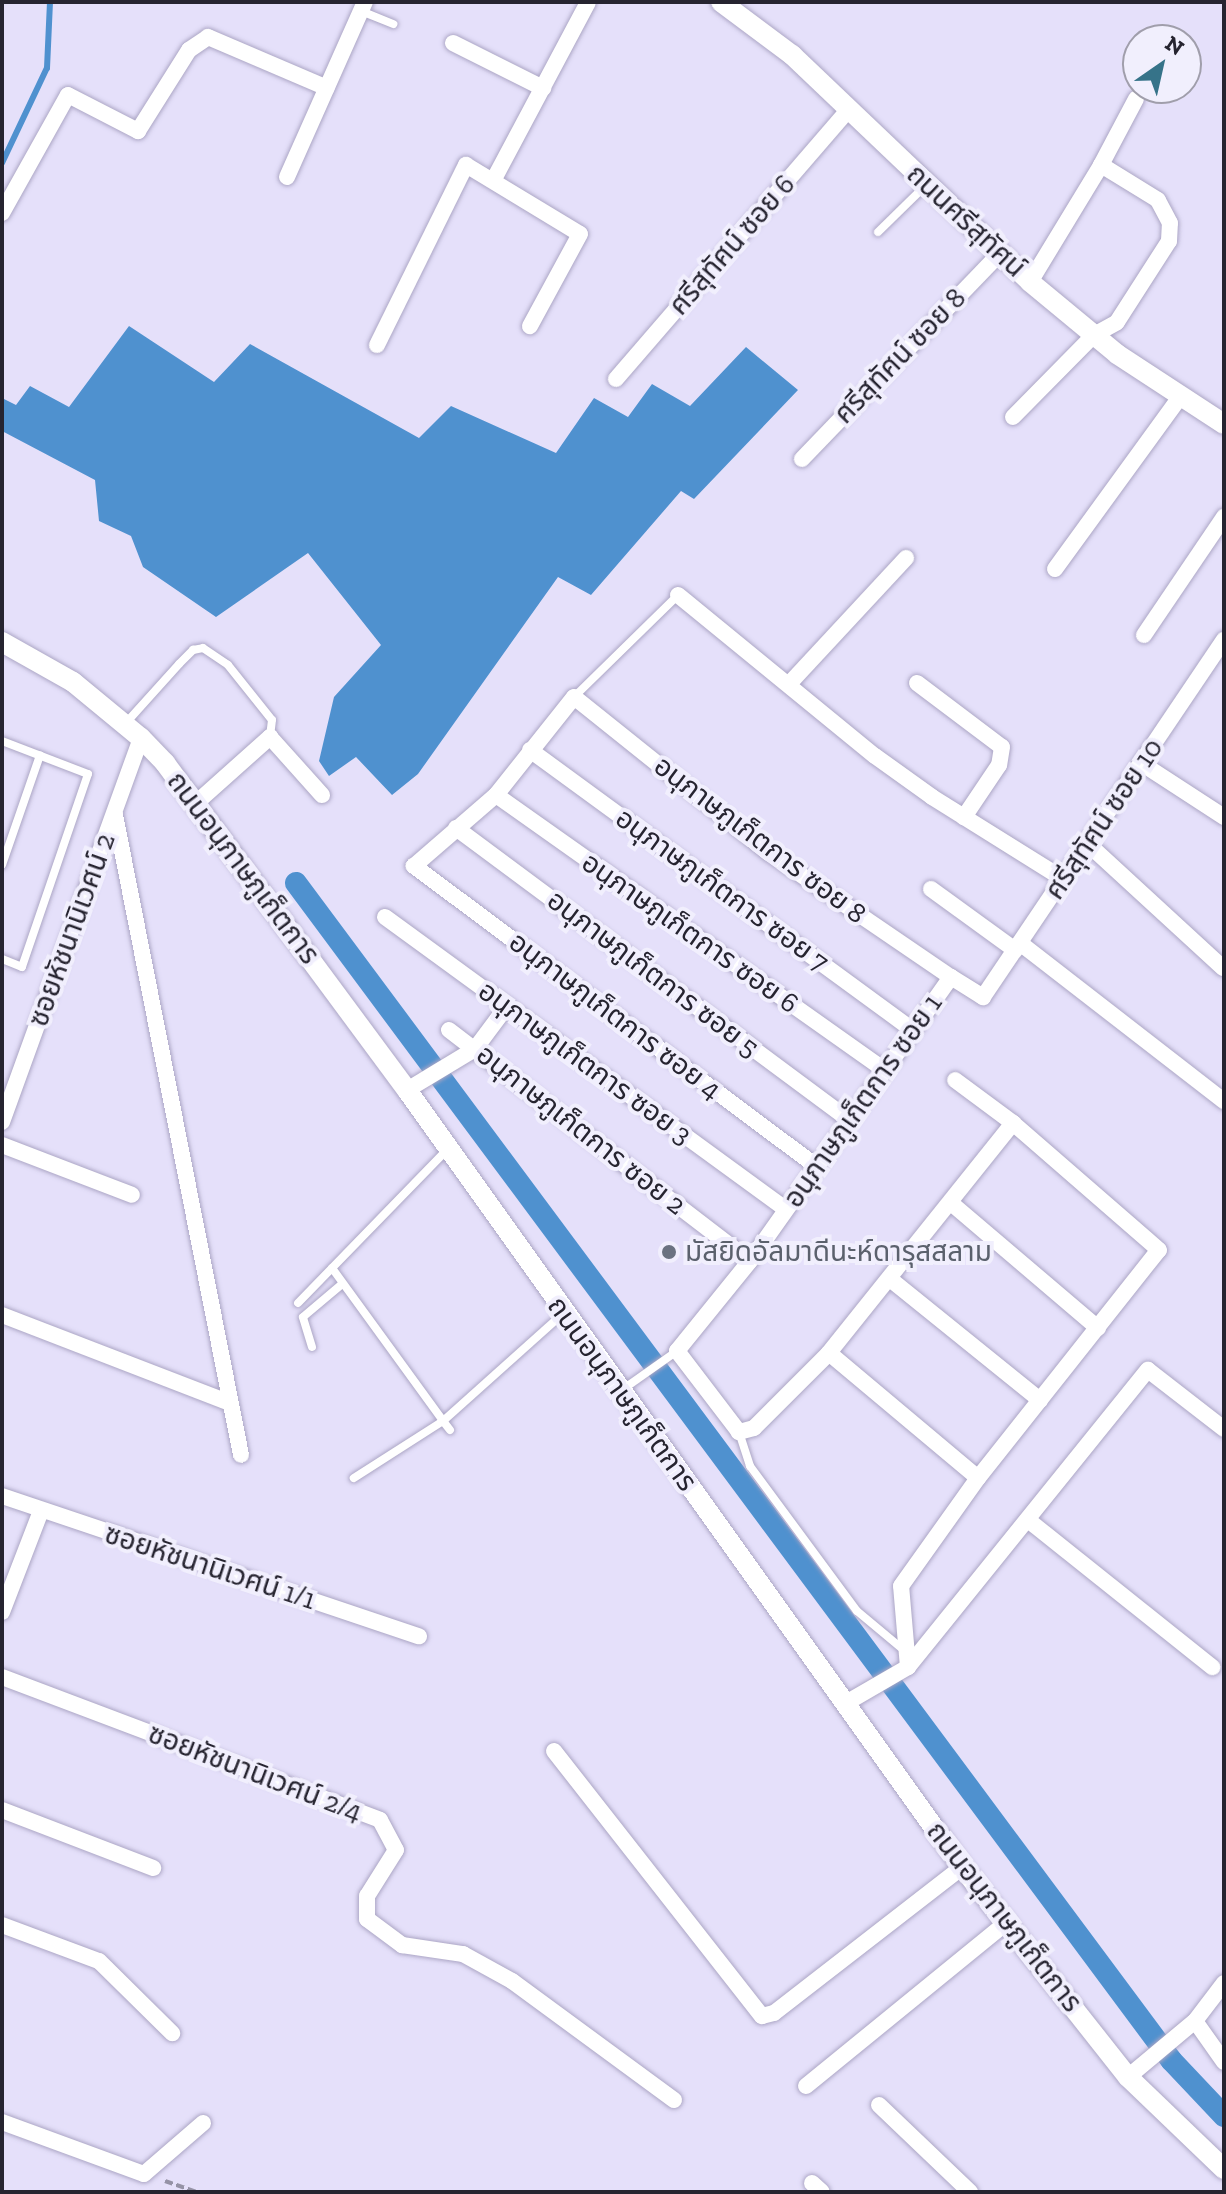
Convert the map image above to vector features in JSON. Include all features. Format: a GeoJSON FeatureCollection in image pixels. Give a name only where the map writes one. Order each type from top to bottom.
{"type":"FeatureCollection","features":[{"type":"Feature","properties":{"kind":"street"},"geometry":{"type":"LineString","coordinates":[[494,179],[588,2]]}},
{"type":"Feature","properties":{"kind":"street","name":"ถนนศรีสุทัศน์"},"geometry":{"type":"LineString","coordinates":[[721,2],[792,55],[1030,282],[1094,335],[1180,397],[1224,424]]}},
{"type":"Feature","properties":{"kind":"street"},"geometry":{"type":"LineString","coordinates":[[287,177],[363,6]]}},
{"type":"Feature","properties":{"kind":"street"},"geometry":{"type":"LineString","coordinates":[[2,213],[68,95],[138,131],[189,50],[208,37],[327,88]]}},
{"type":"Feature","properties":{"kind":"street"},"geometry":{"type":"LineString","coordinates":[[453,43],[543,88]]}},
{"type":"Feature","properties":{"kind":"street"},"geometry":{"type":"LineString","coordinates":[[1030,282],[1101,165],[1133,104]]}},
{"type":"Feature","properties":{"kind":"street","name":"ศรีสุทัศน์ ซอย 6"},"geometry":{"type":"LineString","coordinates":[[616,379],[848,110]]}},
{"type":"Feature","properties":{"kind":"street"},"geometry":{"type":"LineString","coordinates":[[377,345],[466,165],[494,179],[580,234],[530,326]]}},
{"type":"Feature","properties":{"kind":"street"},"geometry":{"type":"LineString","coordinates":[[1013,417],[1094,335],[1117,322],[1169,241],[1170,223],[1158,200],[1101,165]]}},
{"type":"Feature","properties":{"kind":"street","name":"ศรีสุทัศน์ ซอย 8"},"geometry":{"type":"LineString","coordinates":[[802,459],[999,254]]}},
{"type":"Feature","properties":{"kind":"street"},"geometry":{"type":"LineString","coordinates":[[1055,569],[1180,397]]}},
{"type":"Feature","properties":{"kind":"street"},"geometry":{"type":"LineString","coordinates":[[1144,635],[1224,517]]}},
{"type":"Feature","properties":{"kind":"street"},"geometry":{"type":"LineString","coordinates":[[789,684],[906,558]]}},
{"type":"Feature","properties":{"kind":"street"},"geometry":{"type":"LineString","coordinates":[[678,595],[875,756],[1063,879]]}},
{"type":"Feature","properties":{"kind":"street","name":"ศรีสุทัศน์ ซอย 10"},"geometry":{"type":"LineString","coordinates":[[983,997],[1224,640]]}},
{"type":"Feature","properties":{"kind":"street","name":"ถนนอนุภาษภูเก็ตการ"},"geometry":{"type":"LineString","coordinates":[[2,642],[73,682],[125,724],[141,738],[195,804],[407,1090],[962,1867],[1128,2077],[1224,2169]]}},
{"type":"Feature","properties":{"kind":"street"},"geometry":{"type":"LineString","coordinates":[[917,683],[1002,747],[999,765],[964,817]]}},
{"type":"Feature","properties":{"kind":"street"},"geometry":{"type":"LineString","coordinates":[[456,828],[496,795],[574,697]]}},
{"type":"Feature","properties":{"kind":"street","name":"อนุภาษภูเก็ตการ ซอย 8"},"geometry":{"type":"LineString","coordinates":[[574,697],[769,853],[951,977]]}},
{"type":"Feature","properties":{"kind":"street"},"geometry":{"type":"LineString","coordinates":[[195,804],[270,737],[322,795]]}},
{"type":"Feature","properties":{"kind":"street","name":"ซอยหัชนานิเวศน์ 2"},"geometry":{"type":"LineString","coordinates":[[2,1122],[141,738]]}},
{"type":"Feature","properties":{"kind":"street","name":"อนุภาษภูเก็ตการ ซอย 7"},"geometry":{"type":"LineString","coordinates":[[530,750],[913,1030]]}},
{"type":"Feature","properties":{"kind":"street"},"geometry":{"type":"LineString","coordinates":[[1141,763],[1224,817]]}},
{"type":"Feature","properties":{"kind":"street","name":"อนุภาษภูเก็ตการ ซอย 6"},"geometry":{"type":"LineString","coordinates":[[496,795],[885,1070]]}},
{"type":"Feature","properties":{"kind":"street"},"geometry":{"type":"LineString","coordinates":[[115,815],[228,1402],[241,1455]]}},
{"type":"Feature","properties":{"kind":"street","name":"อนุภาษภูเก็ตการ ซอย 4"},"geometry":{"type":"LineString","coordinates":[[456,828],[414,866],[816,1166]]}},
{"type":"Feature","properties":{"kind":"street","name":"อนุภาษภูเก็ตการ ซอย 5"},"geometry":{"type":"LineString","coordinates":[[456,828],[849,1120]]}},
{"type":"Feature","properties":{"kind":"street"},"geometry":{"type":"LineString","coordinates":[[1087,843],[1223,968]]}},
{"type":"Feature","properties":{"kind":"street"},"geometry":{"type":"LineString","coordinates":[[931,889],[1018,946],[1224,1101]]}},
{"type":"Feature","properties":{"kind":"street","name":"อนุภาษภูเก็ตการ ซอย 3"},"geometry":{"type":"LineString","coordinates":[[385,917],[785,1209]]}},
{"type":"Feature","properties":{"kind":"street","name":"อนุภาษภูเก็ตการ ซอย 1"},"geometry":{"type":"LineString","coordinates":[[677,1351],[750,1261],[951,977],[983,997]]}},
{"type":"Feature","properties":{"kind":"street"},"geometry":{"type":"LineString","coordinates":[[407,1090],[475,1049],[507,1006]]}},
{"type":"Feature","properties":{"kind":"street","name":"อนุภาษภูเก็ตการ ซอย 2"},"geometry":{"type":"LineString","coordinates":[[449,1030],[750,1261]]}},
{"type":"Feature","properties":{"kind":"street"},"geometry":{"type":"LineString","coordinates":[[907,1660],[901,1586],[978,1478],[1159,1250],[1013,1123],[955,1080]]}},
{"type":"Feature","properties":{"kind":"street"},"geometry":{"type":"LineString","coordinates":[[677,1351],[739,1432],[754,1428],[829,1353],[1013,1123]]}},
{"type":"Feature","properties":{"kind":"street"},"geometry":{"type":"LineString","coordinates":[[2,1145],[132,1195]]}},
{"type":"Feature","properties":{"kind":"street"},"geometry":{"type":"LineString","coordinates":[[951,1203],[1098,1328]]}},
{"type":"Feature","properties":{"kind":"street"},"geometry":{"type":"LineString","coordinates":[[890,1279],[1040,1400]]}},
{"type":"Feature","properties":{"kind":"street"},"geometry":{"type":"LineString","coordinates":[[2,1315],[228,1402]]}},
{"type":"Feature","properties":{"kind":"street"},"geometry":{"type":"LineString","coordinates":[[829,1353],[978,1478]]}},
{"type":"Feature","properties":{"kind":"street"},"geometry":{"type":"LineString","coordinates":[[846,1703],[907,1660],[1028,1520],[1148,1370],[1224,1429]]}},
{"type":"Feature","properties":{"kind":"street","name":"ซอยหัชนานิเวศน์ 1/1"},"geometry":{"type":"LineString","coordinates":[[2,1496],[419,1636]]}},
{"type":"Feature","properties":{"kind":"street"},"geometry":{"type":"LineString","coordinates":[[2,1612],[41,1511]]}},
{"type":"Feature","properties":{"kind":"street"},"geometry":{"type":"LineString","coordinates":[[1028,1520],[1212,1667]]}},
{"type":"Feature","properties":{"kind":"street","name":"ซอยหัชนานิเวศน์ 2/4"},"geometry":{"type":"LineString","coordinates":[[2,1677],[380,1820],[396,1850],[367,1896],[367,1919],[402,1945],[463,1954],[512,1981],[674,2100]]}},
{"type":"Feature","properties":{"kind":"street"},"geometry":{"type":"LineString","coordinates":[[554,1751],[762,2016],[774,2013],[962,1867]]}},
{"type":"Feature","properties":{"kind":"street"},"geometry":{"type":"LineString","coordinates":[[2,1810],[153,1868]]}},
{"type":"Feature","properties":{"kind":"street"},"geometry":{"type":"LineString","coordinates":[[806,2086],[1006,1923]]}},
{"type":"Feature","properties":{"kind":"street"},"geometry":{"type":"LineString","coordinates":[[2,1925],[99,1961],[172,2033]]}},
{"type":"Feature","properties":{"kind":"street"},"geometry":{"type":"LineString","coordinates":[[1128,2077],[1195,2021],[1224,1983]]}},
{"type":"Feature","properties":{"kind":"street"},"geometry":{"type":"LineString","coordinates":[[1195,2021],[1224,2062]]}},
{"type":"Feature","properties":{"kind":"street"},"geometry":{"type":"LineString","coordinates":[[879,2105],[970,2192]]}},
{"type":"Feature","properties":{"kind":"street"},"geometry":{"type":"LineString","coordinates":[[2,2122],[144,2174],[203,2123]]}},
{"type":"Feature","properties":{"kind":"lane"},"geometry":{"type":"LineString","coordinates":[[363,6],[394,24]]}},
{"type":"Feature","properties":{"kind":"lane"},"geometry":{"type":"LineString","coordinates":[[878,232],[926,184]]}},
{"type":"Feature","properties":{"kind":"lane"},"geometry":{"type":"LineString","coordinates":[[574,697],[678,595]]}},
{"type":"Feature","properties":{"kind":"lane"},"geometry":{"type":"LineString","coordinates":[[125,724],[186,657],[203,648],[228,665],[272,720],[270,737]]}},
{"type":"Feature","properties":{"kind":"lane"},"geometry":{"type":"LineString","coordinates":[[2,741],[88,774],[22,967],[2,959]]}},
{"type":"Feature","properties":{"kind":"lane"},"geometry":{"type":"LineString","coordinates":[[2,865],[40,755]]}},
{"type":"Feature","properties":{"kind":"lane"},"geometry":{"type":"LineString","coordinates":[[298,1303],[449,1149]]}},
{"type":"Feature","properties":{"kind":"lane"},"geometry":{"type":"LineString","coordinates":[[332,1268],[450,1430]]}},
{"type":"Feature","properties":{"kind":"lane"},"geometry":{"type":"LineString","coordinates":[[312,1347],[303,1317],[342,1284]]}},
{"type":"Feature","properties":{"kind":"lane"},"geometry":{"type":"LineString","coordinates":[[354,1478],[443,1421],[564,1313]]}},
{"type":"Feature","properties":{"kind":"lane","name":"อนุภาษภูเก็ตการ ซอย 1"},"geometry":{"type":"LineString","coordinates":[[620,1392],[677,1351]]}},
{"type":"Feature","properties":{"kind":"lane"},"geometry":{"type":"LineString","coordinates":[[739,1432],[750,1466],[857,1611],[907,1660]]}},
{"type":"Feature","properties":{"kind":"path"},"geometry":{"type":"LineString","coordinates":[[144,2174],[197,2192]]}},
{"type":"Feature","properties":{"kind":"water"},"geometry":{"type":"Polygon","coordinates":[[[129,326],[214,382],[250,344],[419,438],[451,406],[556,453],[594,398],[628,417],[652,384],[690,406],[746,347],[798,390],[694,499],[681,491],[591,595],[558,577],[418,774],[392,795],[356,757],[329,776],[319,761],[334,697],[381,645],[308,553],[216,617],[143,567],[131,536],[99,521],[95,480],[2,431],[2,398],[16,405],[30,386],[69,407],[129,326]]]}},
{"type":"Feature","properties":{"kind":"waterway"},"geometry":{"type":"LineString","coordinates":[[2,163],[47,68],[50,2]]}},
{"type":"Feature","properties":{"kind":"waterway"},"geometry":{"type":"LineString","coordinates":[[296,883],[1171,2060],[1224,2116]]}},
{"type":"Feature","properties":{"kind":"place","name":"มัสยิดอัลมาดีนะห์ดารุสสลาม"},"geometry":{"type":"Point","coordinates":[669,1252]}}]}
